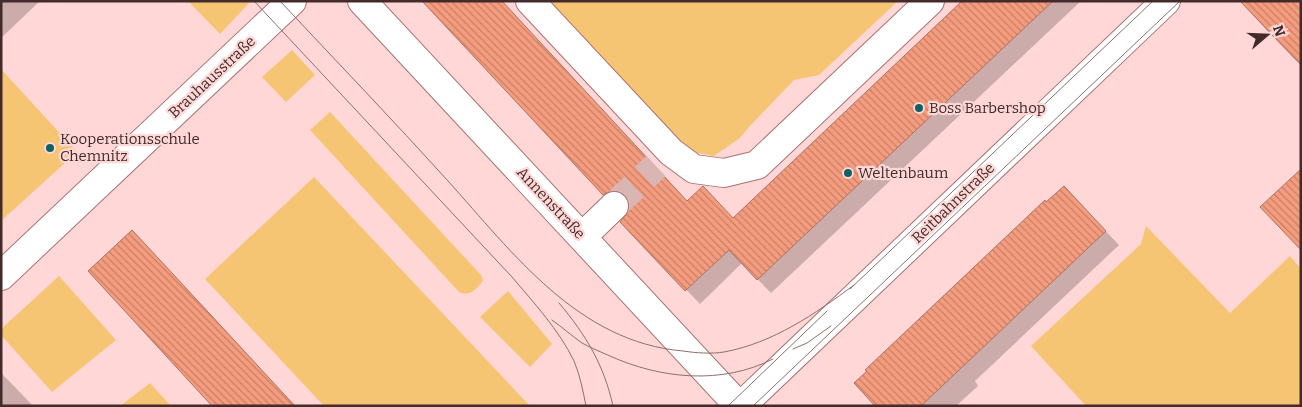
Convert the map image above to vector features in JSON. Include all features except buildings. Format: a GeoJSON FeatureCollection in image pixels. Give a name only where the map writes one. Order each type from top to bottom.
{"type":"FeatureCollection","features":[{"type":"Feature","properties":{"kind":"street","name":"Brauhausstraße"},"geometry":{"type":"LineString","coordinates":[[1,276],[292,1]]}},
{"type":"Feature","properties":{"kind":"street","name":"Annenstraße"},"geometry":{"type":"LineString","coordinates":[[362,1],[740,406]]}},
{"type":"Feature","properties":{"kind":"street"},"geometry":{"type":"LineString","coordinates":[[530,1],[671,152],[694,169],[724,173],[757,165],[930,1]]}},
{"type":"Feature","properties":{"kind":"street","name":"Reitbahnstraße"},"geometry":{"type":"LineString","coordinates":[[740,406],[1166,1]]}},
{"type":"Feature","properties":{"kind":"street"},"geometry":{"type":"LineString","coordinates":[[582,236],[614,206]]}},
{"type":"Feature","properties":{"kind":"shaded area"},"geometry":{"type":"Polygon","coordinates":[[[188,1],[251,1],[220,34],[188,1]]]}},
{"type":"Feature","properties":{"kind":"shaded area"},"geometry":{"type":"Polygon","coordinates":[[[543,1],[898,1],[819,75],[794,80],[740,138],[714,156],[684,150],[543,1]]]}},
{"type":"Feature","properties":{"kind":"shaded area"},"geometry":{"type":"Polygon","coordinates":[[[292,50],[315,75],[286,102],[262,77],[292,50]]]}},
{"type":"Feature","properties":{"kind":"shaded area"},"geometry":{"type":"Polygon","coordinates":[[[1,69],[77,152],[1,221],[1,69]]]}},
{"type":"Feature","properties":{"kind":"shaded area"},"geometry":{"type":"Polygon","coordinates":[[[330,112],[481,275],[483,281],[470,293],[459,292],[310,130],[330,112]]]}},
{"type":"Feature","properties":{"kind":"shaded area"},"geometry":{"type":"Polygon","coordinates":[[[314,177],[530,406],[324,406],[205,279],[314,177]]]}},
{"type":"Feature","properties":{"kind":"shaded area"},"geometry":{"type":"Polygon","coordinates":[[[1146,226],[1230,313],[1290,256],[1301,269],[1301,406],[1086,406],[1031,346],[1141,244],[1146,226]]]}},
{"type":"Feature","properties":{"kind":"shaded area"},"geometry":{"type":"Polygon","coordinates":[[[59,276],[116,340],[52,392],[1,335],[1,329],[59,276]]]}},
{"type":"Feature","properties":{"kind":"shaded area"},"geometry":{"type":"Polygon","coordinates":[[[508,291],[552,344],[530,367],[480,317],[508,291]]]}},
{"type":"Feature","properties":{"kind":"shaded area"},"geometry":{"type":"Polygon","coordinates":[[[150,383],[171,406],[120,406],[150,383]]]}},
{"type":"Feature","properties":{"kind":"tunnel"},"geometry":{"type":"LineString","coordinates":[[614,206],[656,166]]}},
{"type":"Feature","properties":{"kind":"tram line"},"geometry":{"type":"LineString","coordinates":[[254,1],[512,277],[537,307],[561,338],[574,361],[580,377],[586,406]]}},
{"type":"Feature","properties":{"kind":"tram line"},"geometry":{"type":"LineString","coordinates":[[280,1],[523,264],[550,290],[580,312],[611,331],[645,344],[683,351],[724,352],[759,342],[793,326],[854,285]]}},
{"type":"Feature","properties":{"kind":"tram line"},"geometry":{"type":"LineString","coordinates":[[850,289],[1153,1]]}},
{"type":"Feature","properties":{"kind":"tram line"},"geometry":{"type":"LineString","coordinates":[[753,406],[1180,1]]}},
{"type":"Feature","properties":{"kind":"tram line"},"geometry":{"type":"LineString","coordinates":[[559,303],[578,327],[593,351],[605,377],[613,406]]}},
{"type":"Feature","properties":{"kind":"tram line"},"geometry":{"type":"LineString","coordinates":[[728,406],[827,311]]}},
{"type":"Feature","properties":{"kind":"tram line"},"geometry":{"type":"LineString","coordinates":[[552,320],[582,343],[596,350],[630,364],[671,374],[712,376],[733,373],[773,359]]}},
{"type":"Feature","properties":{"kind":"tram line"},"geometry":{"type":"LineString","coordinates":[[793,349],[807,343],[831,326]]}},
{"type":"Feature","properties":{"kind":"place","name":"Boss Barbershop"},"geometry":{"type":"Point","coordinates":[919,108]}},
{"type":"Feature","properties":{"kind":"place","name":"Kooperationsschule Chemnitz"},"geometry":{"type":"Point","coordinates":[50,148]}},
{"type":"Feature","properties":{"kind":"place","name":"Weltenbaum"},"geometry":{"type":"Point","coordinates":[848,173]}}]}
